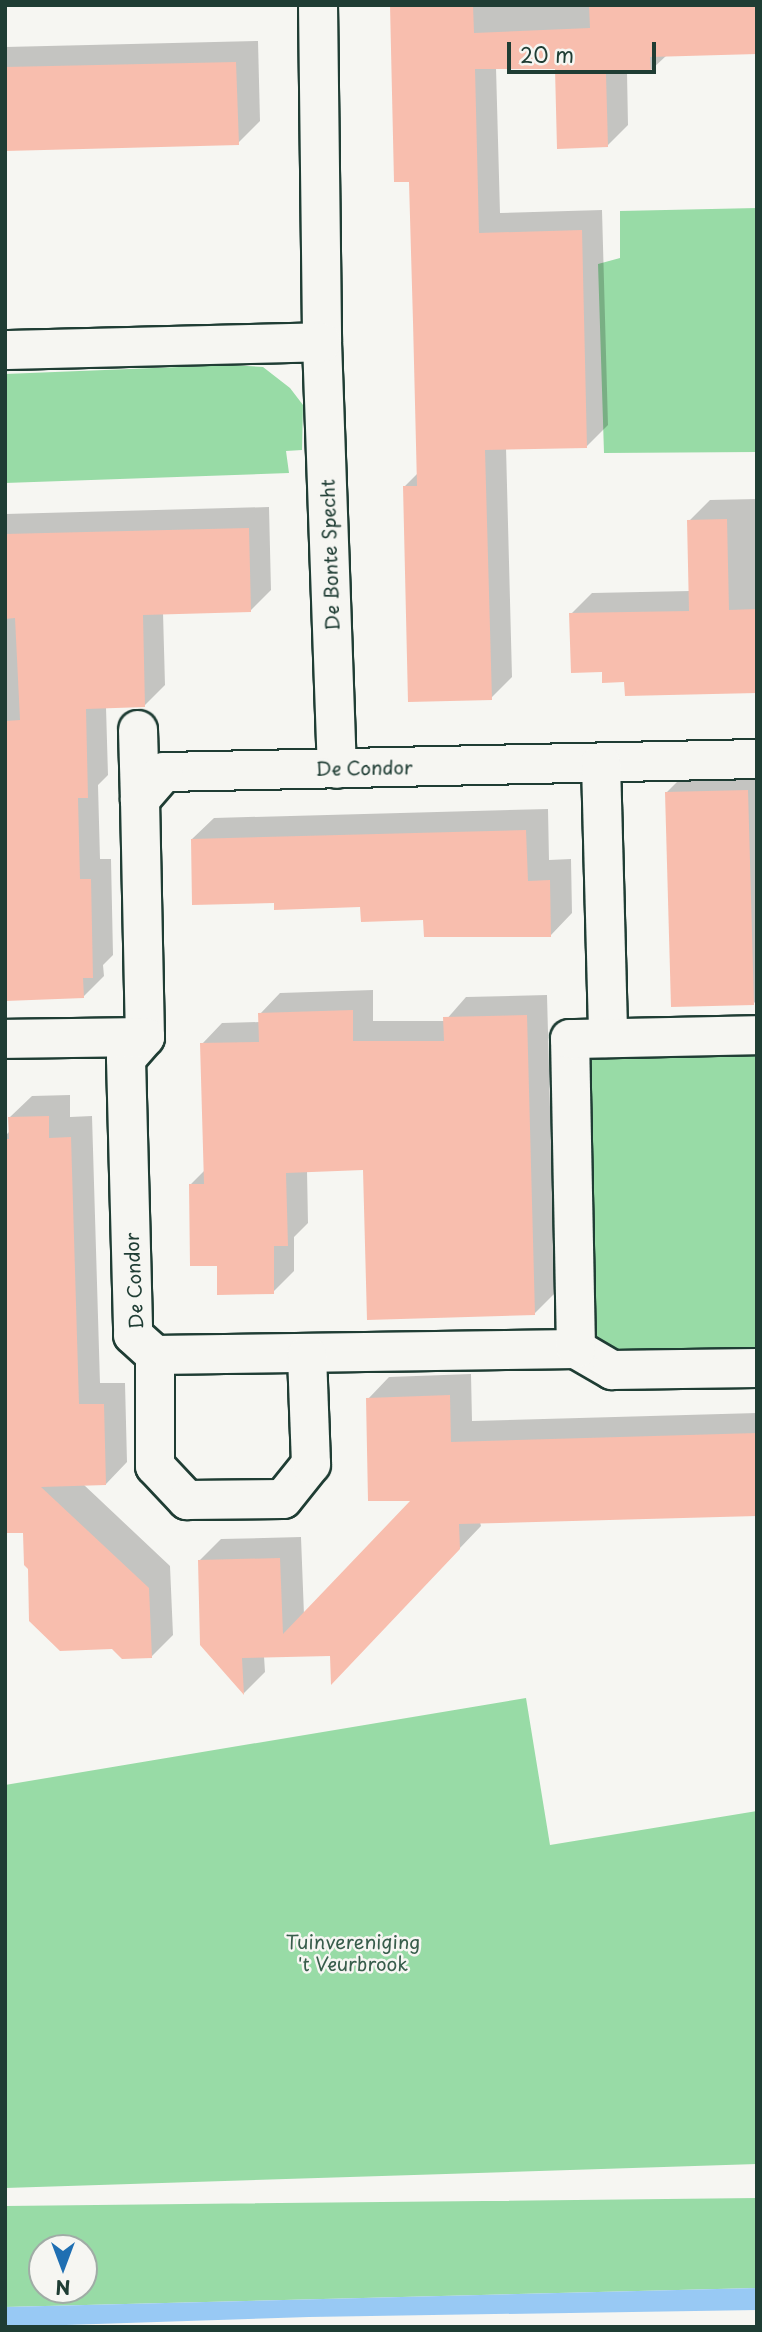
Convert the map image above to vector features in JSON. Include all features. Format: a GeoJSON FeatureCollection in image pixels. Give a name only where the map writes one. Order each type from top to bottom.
{"type":"FeatureCollection","features":[{"type":"Feature","properties":{"kind":"street","name":"De Bonte Specht"},"geometry":{"type":"LineString","coordinates":[[318,5],[321,342],[337,769]]}},
{"type":"Feature","properties":{"kind":"street"},"geometry":{"type":"LineString","coordinates":[[5,350],[321,342]]}},
{"type":"Feature","properties":{"kind":"street"},"geometry":{"type":"LineString","coordinates":[[5,1039],[145,1037],[138,730]]}},
{"type":"Feature","properties":{"kind":"street","name":"De Condor"},"geometry":{"type":"LineString","coordinates":[[140,800],[164,772],[757,759]]}},
{"type":"Feature","properties":{"kind":"street"},"geometry":{"type":"LineString","coordinates":[[601,763],[608,1038]]}},
{"type":"Feature","properties":{"kind":"street"},"geometry":{"type":"LineString","coordinates":[[757,1035],[570,1039],[576,1349],[612,1370],[757,1368]]}},
{"type":"Feature","properties":{"kind":"street","name":"De Condor"},"geometry":{"type":"LineString","coordinates":[[145,1037],[126,1059],[134,1335],[155,1355],[307,1355],[576,1349]]}},
{"type":"Feature","properties":{"kind":"street","name":"De Condor"},"geometry":{"type":"LineString","coordinates":[[155,1355],[155,1466],[187,1500],[283,1499],[311,1464],[307,1355]]}},
{"type":"Feature","properties":{"kind":"green space"},"geometry":{"type":"Polygon","coordinates":[[[757,208],[757,452],[604,453],[598,264],[620,258],[620,211],[757,208]]]}},
{"type":"Feature","properties":{"kind":"green space"},"geometry":{"type":"Polygon","coordinates":[[[229,365],[263,367],[290,388],[303,405],[302,450],[286,451],[289,473],[5,483],[5,374],[229,365]]]}},
{"type":"Feature","properties":{"kind":"green space"},"geometry":{"type":"Polygon","coordinates":[[[757,1049],[757,1348],[607,1353],[590,1337],[583,1054],[757,1049]]]}},
{"type":"Feature","properties":{"kind":"green space","name":"Tuinvereniging 't Veurbrook"},"geometry":{"type":"Polygon","coordinates":[[[526,1698],[550,1845],[757,1811],[757,2164],[5,2188],[5,1785],[526,1698]]]}},
{"type":"Feature","properties":{"kind":"green space"},"geometry":{"type":"Polygon","coordinates":[[[757,2198],[757,2288],[5,2307],[5,2206],[757,2198]]]}},
{"type":"Feature","properties":{"kind":"water"},"geometry":{"type":"Polygon","coordinates":[[[757,2288],[757,2310],[309,2317],[5,2327],[5,2307],[757,2288]]]}},
{"type":"Feature","properties":{"kind":"building"},"geometry":{"type":"Polygon","coordinates":[[[390,5],[473,5],[474,33],[590,28],[589,5],[757,5],[757,54],[650,57],[651,73],[606,74],[608,147],[557,149],[555,69],[475,69],[479,233],[582,230],[587,448],[485,450],[492,700],[408,702],[403,486],[417,486],[413,322],[409,182],[394,182],[390,5]]]}},
{"type":"Feature","properties":{"kind":"building"},"geometry":{"type":"Polygon","coordinates":[[[236,62],[239,145],[5,151],[5,67],[236,62]]]}},
{"type":"Feature","properties":{"kind":"building"},"geometry":{"type":"Polygon","coordinates":[[[727,519],[729,610],[757,609],[757,693],[625,696],[624,682],[602,683],[602,672],[571,673],[569,613],[689,611],[687,520],[727,519]]]}},
{"type":"Feature","properties":{"kind":"building"},"geometry":{"type":"Polygon","coordinates":[[[249,528],[251,612],[143,615],[145,707],[86,709],[88,798],[78,798],[80,879],[91,879],[93,978],[83,978],[84,998],[5,1001],[5,721],[20,720],[15,618],[5,619],[5,534],[249,528]]]}},
{"type":"Feature","properties":{"kind":"building"},"geometry":{"type":"Polygon","coordinates":[[[748,790],[754,1005],[671,1007],[665,792],[748,790]]]}},
{"type":"Feature","properties":{"kind":"building"},"geometry":{"type":"Polygon","coordinates":[[[526,830],[528,881],[550,880],[551,937],[424,937],[423,920],[361,922],[360,907],[274,910],[274,903],[192,905],[191,839],[526,830]]]}},
{"type":"Feature","properties":{"kind":"building"},"geometry":{"type":"Polygon","coordinates":[[[353,1010],[353,1041],[444,1041],[443,1017],[527,1015],[535,1315],[367,1320],[363,1170],[286,1173],[288,1246],[274,1246],[274,1294],[217,1295],[217,1266],[190,1266],[189,1184],[204,1184],[200,1043],[259,1042],[258,1013],[353,1010]]]}},
{"type":"Feature","properties":{"kind":"building"},"geometry":{"type":"Polygon","coordinates":[[[49,1116],[49,1138],[71,1137],[79,1404],[104,1404],[106,1485],[41,1487],[149,1588],[152,1658],[122,1659],[112,1649],[60,1651],[29,1621],[28,1569],[24,1565],[23,1533],[5,1533],[5,1139],[9,1139],[8,1117],[49,1116]]]}},
{"type":"Feature","properties":{"kind":"building"},"geometry":{"type":"Polygon","coordinates":[[[450,1395],[451,1442],[757,1433],[757,1516],[459,1524],[460,1549],[331,1685],[330,1656],[242,1658],[244,1695],[200,1645],[198,1560],[280,1558],[283,1634],[410,1501],[368,1501],[366,1398],[450,1395]]]}}]}
